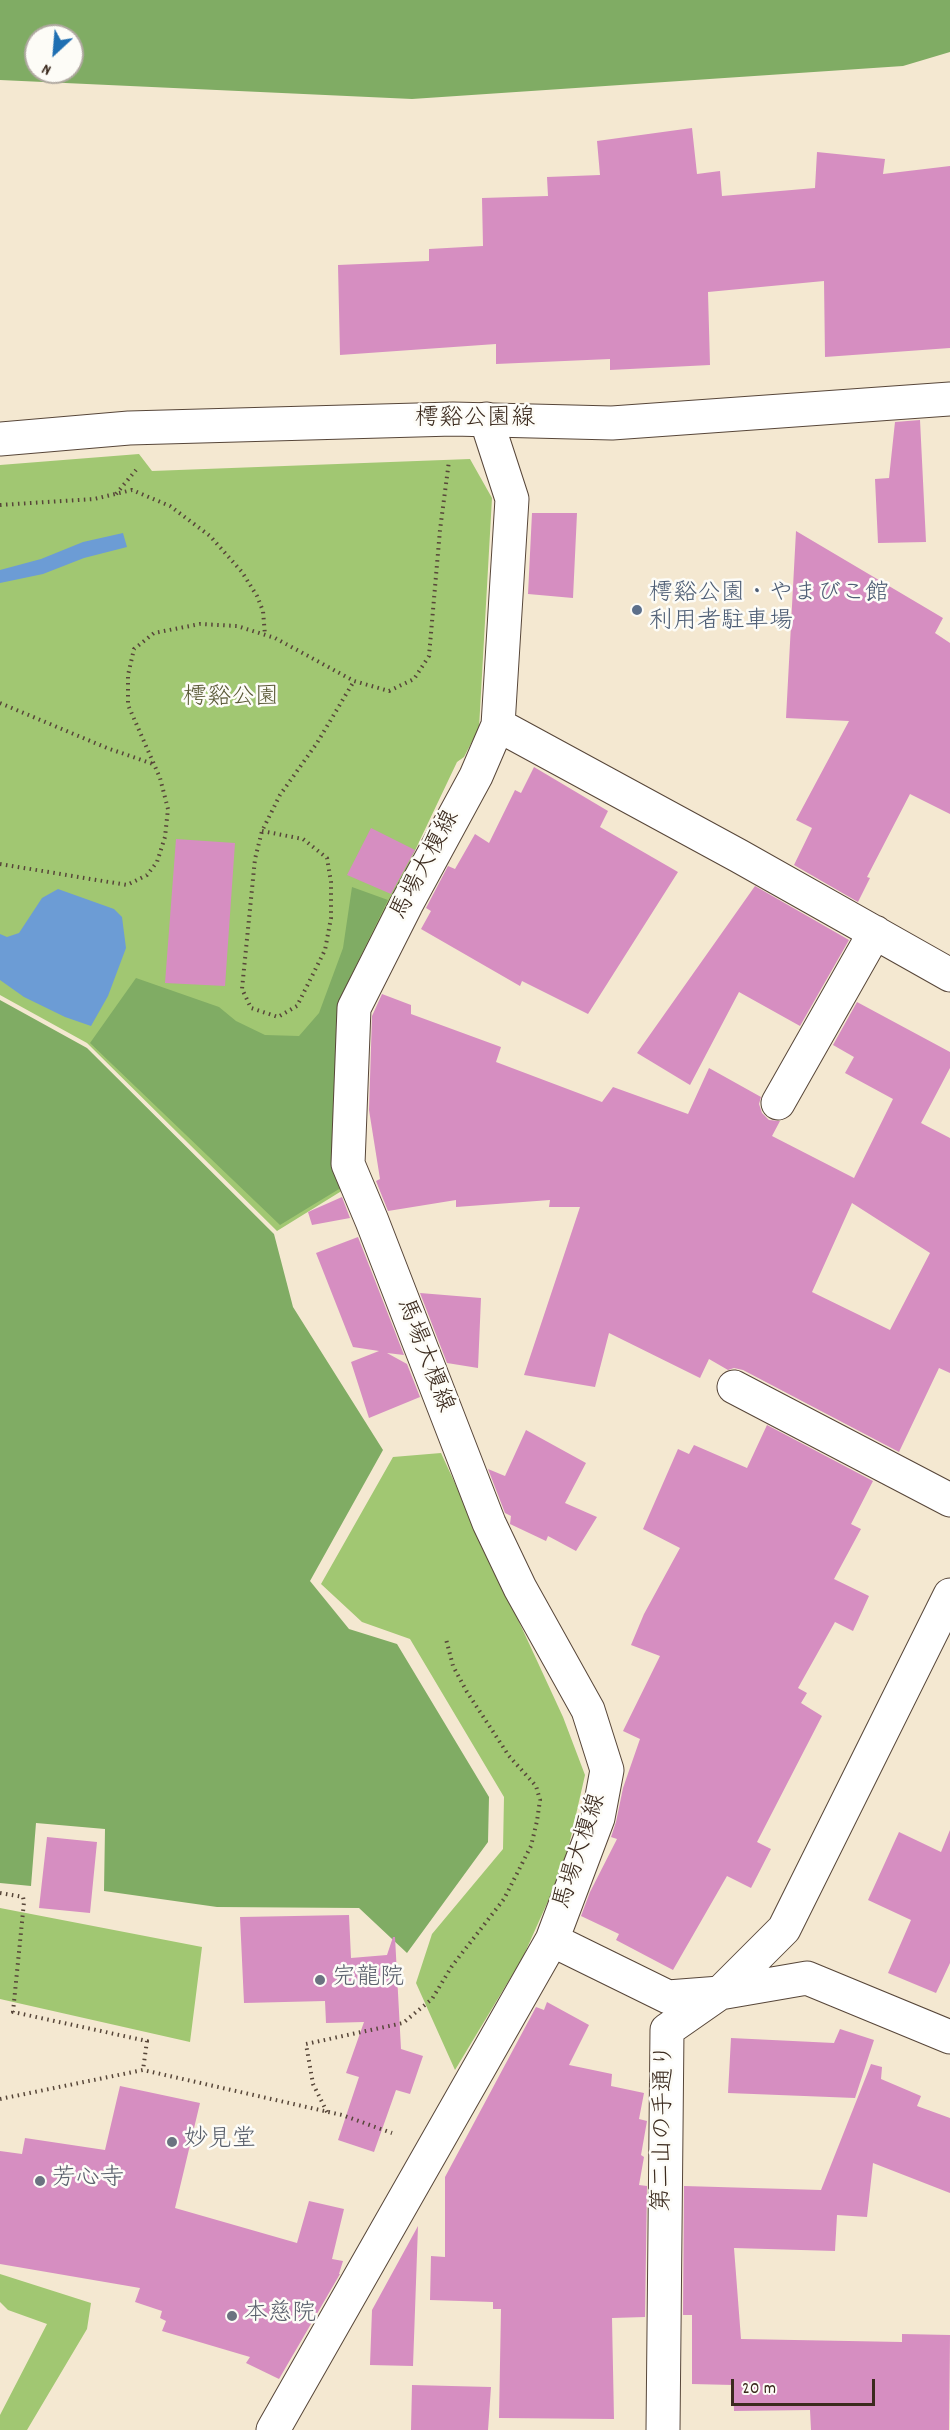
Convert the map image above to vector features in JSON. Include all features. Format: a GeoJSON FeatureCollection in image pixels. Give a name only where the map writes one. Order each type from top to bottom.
{"type":"FeatureCollection","features":[{"type":"Feature","properties":{"kind":"street","name":"樗谿公園線"},"geometry":{"type":"LineString","coordinates":[[0,439],[129,428],[453,419],[612,423],[950,399]]}},
{"type":"Feature","properties":{"kind":"street","name":"馬場大榎線"},"geometry":{"type":"LineString","coordinates":[[273,2430],[552,1940],[598,1818],[607,1770],[588,1710],[520,1588],[489,1523],[348,1164],[354,1008],[406,905],[476,776],[498,725],[512,499],[486,419]]}},
{"type":"Feature","properties":{"kind":"street"},"geometry":{"type":"LineString","coordinates":[[498,725],[950,975]]}},
{"type":"Feature","properties":{"kind":"street"},"geometry":{"type":"LineString","coordinates":[[778,1103],[874,932]]}},
{"type":"Feature","properties":{"kind":"street"},"geometry":{"type":"LineString","coordinates":[[734,1387],[950,1500]]}},
{"type":"Feature","properties":{"kind":"street","name":"第二山の手通り"},"geometry":{"type":"LineString","coordinates":[[663,2430],[667,2030],[720,1993],[784,1929],[950,1595]]}},
{"type":"Feature","properties":{"kind":"street"},"geometry":{"type":"LineString","coordinates":[[552,1940],[668,1997],[720,1993],[807,1978],[950,2037]]}},
{"type":"Feature","properties":{"kind":"path"},"geometry":{"type":"LineString","coordinates":[[0,864],[127,885],[147,875],[157,862],[165,837],[168,809],[160,778],[128,705],[128,675],[134,649],[154,633],[200,624],[237,626],[265,635],[305,653],[354,681],[389,691],[414,679],[429,656],[453,419]]}},
{"type":"Feature","properties":{"kind":"path"},"geometry":{"type":"LineString","coordinates":[[0,505],[94,499],[132,490],[170,506],[210,536],[242,572],[257,596],[263,611],[265,635]]}},
{"type":"Feature","properties":{"kind":"path"},"geometry":{"type":"LineString","coordinates":[[262,831],[303,839],[327,858],[331,882],[331,918],[325,950],[297,1006],[278,1017],[251,1008],[242,988],[255,859],[262,831],[280,795],[317,743],[354,681]]}},
{"type":"Feature","properties":{"kind":"path"},"geometry":{"type":"LineString","coordinates":[[0,703],[107,748],[153,764]]}},
{"type":"Feature","properties":{"kind":"path"},"geometry":{"type":"LineString","coordinates":[[327,2112],[314,2084],[306,2044],[403,2023],[432,1999],[452,1966],[504,1899],[531,1846],[540,1800],[536,1786],[509,1756],[467,1692],[453,1666],[446,1639]]}},
{"type":"Feature","properties":{"kind":"path"},"geometry":{"type":"LineString","coordinates":[[0,1893],[23,1896],[24,1902],[13,2012],[147,2041],[143,2070]]}},
{"type":"Feature","properties":{"kind":"path"},"geometry":{"type":"LineString","coordinates":[[0,2099],[143,2070],[342,2115],[432,2148]]}},
{"type":"Feature","properties":{"kind":"green space"},"geometry":{"type":"Polygon","coordinates":[[[0,0],[950,0],[950,52],[903,66],[412,99],[84,84],[84,24],[24,24],[24,81],[0,80],[0,0]]]}},
{"type":"Feature","properties":{"kind":"green space","name":"樗谿公園"},"geometry":{"type":"Polygon","coordinates":[[[139,454],[152,471],[470,459],[492,498],[479,728],[464,757],[457,762],[345,998],[348,1187],[277,1231],[87,1043],[0,995],[0,465],[139,454]]]}},
{"type":"Feature","properties":{"kind":"green space"},"geometry":{"type":"Polygon","coordinates":[[[352,887],[388,900],[342,994],[334,1166],[344,1186],[280,1225],[90,1043],[136,978],[219,1007],[236,1021],[265,1035],[299,1036],[319,1013],[343,948],[352,887]]]}},
{"type":"Feature","properties":{"kind":"green space"},"geometry":{"type":"Polygon","coordinates":[[[0,1000],[87,1048],[274,1234],[293,1307],[383,1450],[310,1581],[349,1629],[397,1644],[489,1797],[488,1842],[407,1953],[359,1908],[217,1907],[104,1891],[105,1829],[36,1823],[31,1886],[0,1883],[0,1000]]]}},
{"type":"Feature","properties":{"kind":"green space"},"geometry":{"type":"Polygon","coordinates":[[[441,1453],[563,1717],[585,1775],[565,1863],[523,1957],[455,2070],[416,1983],[432,1934],[503,1849],[504,1797],[410,1639],[362,1622],[321,1584],[393,1457],[441,1453]]]}},
{"type":"Feature","properties":{"kind":"green space"},"geometry":{"type":"Polygon","coordinates":[[[0,1908],[202,1947],[190,2042],[0,1999],[0,1908]]]}},
{"type":"Feature","properties":{"kind":"green space"},"geometry":{"type":"Polygon","coordinates":[[[0,2274],[91,2303],[87,2329],[27,2430],[0,2430],[0,2415],[47,2324],[8,2310],[0,2302],[0,2274]]]}},
{"type":"Feature","properties":{"kind":"water"},"geometry":{"type":"Polygon","coordinates":[[[123,533],[127,547],[84,558],[43,574],[0,583],[0,570],[41,559],[83,542],[123,533]]]}},
{"type":"Feature","properties":{"kind":"water"},"geometry":{"type":"Polygon","coordinates":[[[58,889],[114,909],[122,917],[126,948],[108,996],[91,1026],[65,1017],[24,997],[0,980],[0,934],[7,937],[19,933],[42,898],[58,889]]]}},
{"type":"Feature","properties":{"kind":"building"},"geometry":{"type":"Polygon","coordinates":[[[692,128],[697,174],[720,171],[722,196],[815,188],[817,152],[885,159],[883,174],[950,166],[950,348],[825,357],[824,281],[708,292],[710,365],[610,370],[610,359],[496,364],[496,344],[340,355],[338,265],[429,261],[429,249],[483,246],[482,198],[548,196],[547,177],[600,175],[597,141],[692,128]]]}},
{"type":"Feature","properties":{"kind":"building"},"geometry":{"type":"Polygon","coordinates":[[[920,420],[926,542],[878,543],[875,479],[889,478],[895,422],[920,420]]]}},
{"type":"Feature","properties":{"kind":"building"},"geometry":{"type":"Polygon","coordinates":[[[532,513],[577,513],[573,598],[528,594],[532,513]]]}},
{"type":"Feature","properties":{"kind":"building"},"geometry":{"type":"Polygon","coordinates":[[[796,531],[943,618],[935,633],[950,643],[950,814],[910,794],[867,877],[870,878],[858,902],[794,865],[812,828],[796,820],[849,721],[786,718],[796,531]]]}},
{"type":"Feature","properties":{"kind":"building"},"geometry":{"type":"Polygon","coordinates":[[[534,767],[608,811],[600,827],[678,872],[588,1014],[522,981],[520,986],[421,929],[431,911],[426,908],[448,866],[455,869],[475,834],[489,843],[515,790],[521,793],[534,767]]]}},
{"type":"Feature","properties":{"kind":"building"},"geometry":{"type":"Polygon","coordinates":[[[371,828],[415,850],[391,894],[347,875],[371,828]]]}},
{"type":"Feature","properties":{"kind":"building"},"geometry":{"type":"Polygon","coordinates":[[[176,839],[235,843],[225,986],[165,983],[176,839]]]}},
{"type":"Feature","properties":{"kind":"building"},"geometry":{"type":"Polygon","coordinates":[[[755,886],[849,940],[800,1026],[739,992],[690,1085],[637,1053],[755,886]]]}},
{"type":"Feature","properties":{"kind":"building"},"geometry":{"type":"Polygon","coordinates":[[[382,994],[411,1005],[411,1014],[501,1047],[496,1062],[602,1102],[613,1087],[688,1114],[709,1068],[761,1097],[759,1104],[762,1113],[769,1120],[780,1121],[772,1136],[854,1178],[893,1099],[845,1073],[854,1057],[833,1045],[857,1002],[950,1052],[950,1068],[921,1123],[950,1138],[950,1373],[939,1368],[899,1452],[743,1370],[734,1368],[728,1370],[709,1359],[700,1378],[609,1333],[595,1387],[524,1375],[580,1207],[549,1207],[550,1200],[456,1207],[456,1200],[388,1211],[376,1181],[380,1179],[369,1110],[372,1016],[382,994]],[[852,1203],[812,1292],[890,1330],[930,1253],[852,1203]]]}},
{"type":"Feature","properties":{"kind":"building"},"geometry":{"type":"Polygon","coordinates":[[[342,1197],[350,1218],[312,1225],[308,1212],[342,1197]]]}},
{"type":"Feature","properties":{"kind":"building"},"geometry":{"type":"Polygon","coordinates":[[[358,1237],[404,1355],[387,1353],[407,1364],[420,1397],[369,1418],[351,1362],[379,1351],[353,1347],[316,1253],[358,1237]]]}},
{"type":"Feature","properties":{"kind":"building"},"geometry":{"type":"Polygon","coordinates":[[[420,1293],[481,1298],[478,1368],[447,1363],[420,1293]]]}},
{"type":"Feature","properties":{"kind":"building"},"geometry":{"type":"Polygon","coordinates":[[[767,1425],[873,1481],[851,1524],[861,1529],[834,1579],[869,1596],[853,1631],[835,1622],[798,1688],[807,1693],[801,1703],[822,1716],[757,1842],[771,1849],[751,1888],[727,1876],[673,1970],[616,1940],[619,1934],[581,1916],[590,1892],[617,1839],[611,1837],[623,1788],[640,1739],[623,1731],[660,1656],[631,1645],[644,1614],[680,1548],[643,1529],[678,1449],[689,1454],[694,1445],[747,1468],[767,1425]]]}},
{"type":"Feature","properties":{"kind":"building"},"geometry":{"type":"Polygon","coordinates":[[[526,1430],[586,1463],[565,1503],[597,1517],[576,1551],[548,1536],[546,1541],[510,1524],[511,1516],[505,1513],[488,1469],[505,1476],[526,1430]]]}},
{"type":"Feature","properties":{"kind":"building"},"geometry":{"type":"Polygon","coordinates":[[[950,1830],[950,1963],[936,1993],[888,1973],[911,1920],[868,1900],[899,1832],[941,1852],[950,1830]]]}},
{"type":"Feature","properties":{"kind":"building"},"geometry":{"type":"Polygon","coordinates":[[[47,1837],[97,1842],[90,1913],[39,1908],[47,1837]]]}},
{"type":"Feature","properties":{"kind":"building","name":"完龍院"},"geometry":{"type":"Polygon","coordinates":[[[349,1915],[351,1958],[387,1955],[393,1937],[395,1937],[401,2049],[423,2056],[410,2094],[396,2090],[374,2152],[338,2140],[359,2077],[346,2073],[364,2022],[326,2023],[325,2001],[244,2003],[240,1917],[349,1915]]]}},
{"type":"Feature","properties":{"kind":"building"},"geometry":{"type":"Polygon","coordinates":[[[547,2002],[589,2025],[569,2065],[612,2074],[611,2086],[644,2093],[639,2119],[647,2121],[639,2185],[647,2186],[645,2317],[612,2318],[614,2419],[499,2418],[501,2309],[493,2309],[493,2302],[430,2300],[431,2256],[445,2257],[445,2177],[536,2007],[544,2010],[547,2002]]]}},
{"type":"Feature","properties":{"kind":"building"},"geometry":{"type":"Polygon","coordinates":[[[840,2029],[874,2040],[855,2098],[728,2093],[731,2038],[834,2043],[840,2029]]]}},
{"type":"Feature","properties":{"kind":"building"},"geometry":{"type":"Polygon","coordinates":[[[871,2064],[882,2067],[881,2079],[921,2096],[917,2106],[950,2118],[950,2193],[873,2163],[867,2217],[837,2215],[835,2251],[734,2248],[741,2339],[902,2342],[902,2334],[950,2335],[949,2430],[811,2430],[810,2410],[734,2411],[733,2385],[692,2384],[692,2315],[683,2315],[684,2186],[821,2190],[871,2064]]]}},
{"type":"Feature","properties":{"kind":"building"},"geometry":{"type":"Polygon","coordinates":[[[120,2086],[200,2103],[175,2208],[297,2243],[309,2201],[344,2209],[332,2259],[343,2261],[340,2274],[279,2379],[246,2363],[250,2357],[162,2331],[166,2321],[160,2318],[162,2311],[135,2302],[140,2288],[0,2264],[0,2151],[22,2154],[25,2138],[105,2150],[120,2086]]]}},
{"type":"Feature","properties":{"kind":"building"},"geometry":{"type":"Polygon","coordinates":[[[418,2226],[413,2366],[370,2365],[372,2310],[418,2226]]]}},
{"type":"Feature","properties":{"kind":"building"},"geometry":{"type":"Polygon","coordinates":[[[412,2385],[491,2387],[488,2430],[411,2430],[412,2385]]]}},
{"type":"Feature","properties":{"kind":"place","name":"樗谿公園・やまびこ館 利用者駐車場"},"geometry":{"type":"Point","coordinates":[637,610]}},
{"type":"Feature","properties":{"kind":"place","name":"完龍院"},"geometry":{"type":"Point","coordinates":[320,1980]}},
{"type":"Feature","properties":{"kind":"place","name":"妙見堂"},"geometry":{"type":"Point","coordinates":[172,2142]}},
{"type":"Feature","properties":{"kind":"place","name":"芳心寺"},"geometry":{"type":"Point","coordinates":[40,2181]}},
{"type":"Feature","properties":{"kind":"place","name":"本慈院"},"geometry":{"type":"Point","coordinates":[232,2316]}}]}
